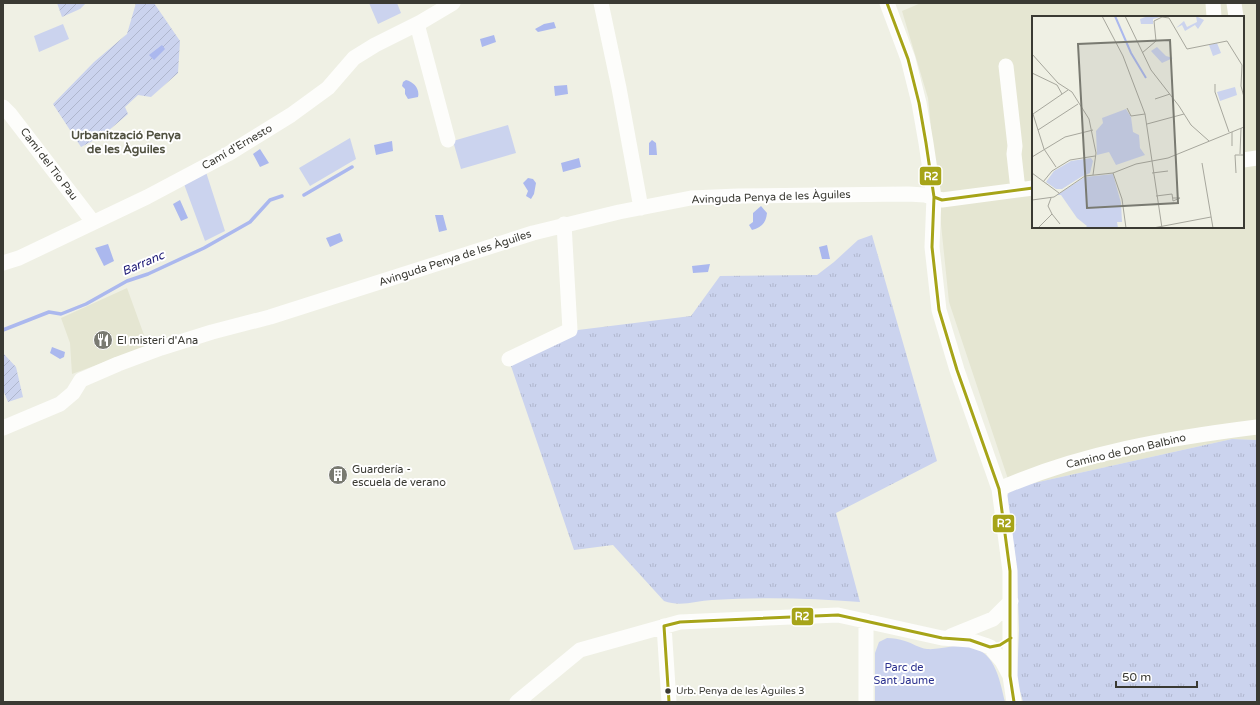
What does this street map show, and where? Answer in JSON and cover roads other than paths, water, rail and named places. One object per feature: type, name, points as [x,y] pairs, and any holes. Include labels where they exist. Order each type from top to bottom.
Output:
[{"type":"street","name":"Camí d'Ernesto","points":[[3,263],[147,197],[228,154],[291,115],[328,88],[354,58],[374,45],[417,24],[453,3]]},
{"type":"street","points":[[601,3],[618,81],[641,208]]},
{"type":"street","points":[[887,3],[908,59],[919,103],[934,197],[932,247],[939,310],[957,370],[999,490],[1010,571],[1010,676],[1014,702]]},
{"type":"street","points":[[1213,3],[1214,16]]},
{"type":"street","points":[[1234,3],[1236,16]]},
{"type":"street","points":[[417,24],[448,140]]},
{"type":"street","points":[[1006,66],[1015,146],[1026,178],[1032,183]]},
{"type":"street","name":"Camí del Tio Pau","points":[[3,108],[10,114],[93,222]]},
{"type":"street","points":[[1015,146],[1014,154],[1018,190]]},
{"type":"street","points":[[1244,160],[1257,158]]},
{"type":"street","name":"Avinguda Penya de les Àguiles","points":[[3,428],[60,404],[73,393],[81,380],[161,348],[212,332],[270,318],[519,237],[564,224],[691,198],[908,194],[934,197],[942,200],[1032,188]]},
{"type":"street","points":[[509,359],[570,330],[564,224]]},
{"type":"street","name":"Camino de Don Balbino","points":[[999,490],[1048,470],[1096,456],[1204,434],[1257,427]]},
{"type":"street","points":[[942,638],[984,624],[993,619],[1011,601]]},
{"type":"street","points":[[517,702],[580,650],[680,622],[838,614],[942,638],[970,640],[990,647],[1002,661],[1010,676]]},
{"type":"street","points":[[866,621],[866,702]]},
{"type":"street","points":[[984,624],[999,625],[1011,636]]},
{"type":"street","points":[[664,626],[669,702]]},
{"type":"street","points":[[990,647],[1000,645],[1011,636]]},
{"type":"water","points":[[554,22],[556,28],[538,32],[535,29],[544,24]]},
{"type":"water","points":[[494,35],[496,42],[482,47],[480,39]]},
{"type":"water","points":[[162,45],[165,49],[154,60],[149,55]]},
{"type":"water","points":[[406,80],[412,82],[416,86],[418,97],[408,99],[405,94],[405,89],[402,86],[403,82]]},
{"type":"water","points":[[567,85],[568,94],[555,96],[554,86]]},
{"type":"water","points":[[652,140],[656,143],[657,155],[649,155],[649,143]]},
{"type":"water","points":[[392,141],[393,151],[376,155],[374,145]]},
{"type":"water","points":[[260,149],[269,163],[260,167],[253,154]]},
{"type":"water","points":[[579,158],[581,167],[563,172],[561,163]]},
{"type":"water","points":[[528,178],[533,179],[536,183],[534,194],[531,199],[526,196],[528,191],[523,183]]},
{"type":"water","points":[[180,200],[188,218],[181,221],[173,204]]},
{"type":"water","points":[[761,206],[767,213],[766,219],[761,226],[752,230],[749,225],[753,222],[753,213]]},
{"type":"water","points":[[435,215],[443,215],[447,230],[439,232]]},
{"type":"water","points":[[340,233],[343,241],[330,247],[326,238]]},
{"type":"water","points":[[108,244],[114,261],[104,266],[95,248]]},
{"type":"water","points":[[827,245],[830,259],[822,259],[819,247]]},
{"type":"water","points":[[710,264],[708,272],[693,273],[692,266]]},
{"type":"water","points":[[52,347],[65,352],[64,357],[60,359],[50,353]]},
{"type":"waterway","name":"Barranc","points":[[304,195],[352,167]]},
{"type":"waterway","name":"Barranc","points":[[3,330],[49,312],[61,314],[86,304],[127,281],[148,274],[204,248],[250,222],[270,200],[282,196]]},
{"type":"place","name":"El misteri d'Ana","points":[[103,340]]},
{"type":"place","name":"Guardería - escuela de verano","points":[[338,475]]},
{"type":"place","name":"Urb. Penya de les Àguiles 3","points":[[668,691]]},
{"type":"district","name":"Urbanització Penya de les Àguiles","points":[[126,142]]},
{"type":"park label","name":"Parc de Sant Jaume","points":[[904,673]]}]
